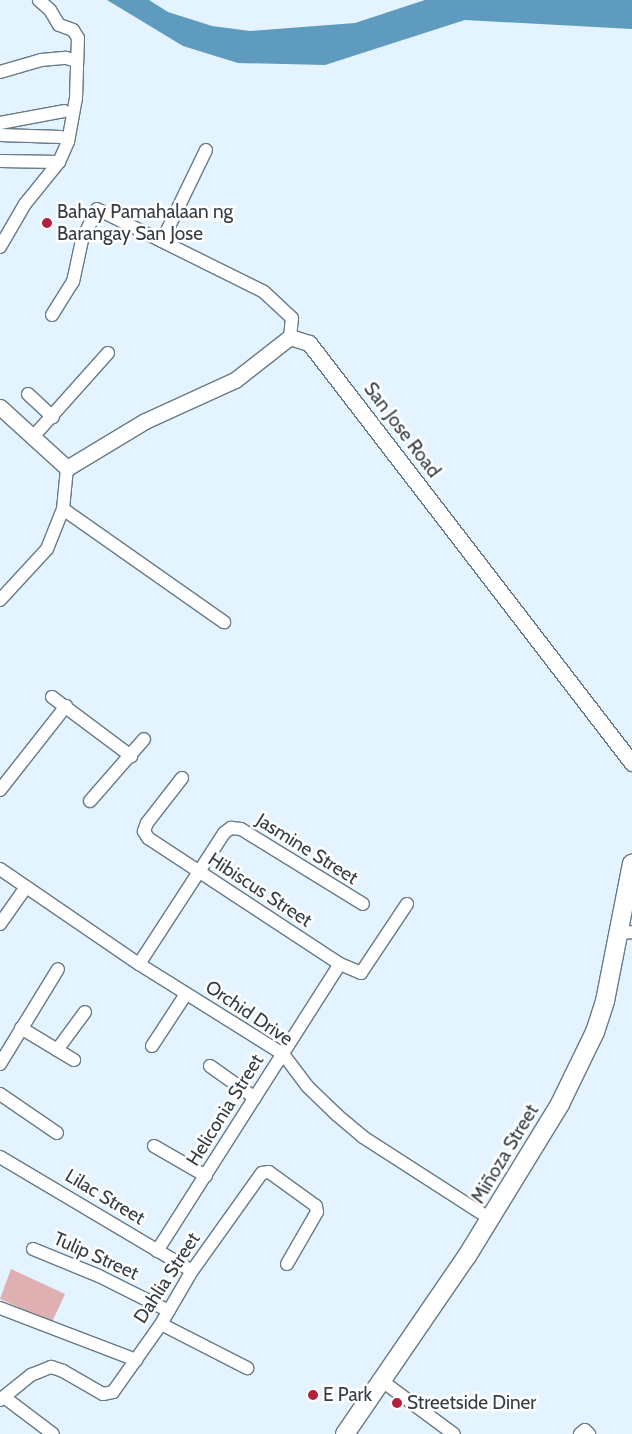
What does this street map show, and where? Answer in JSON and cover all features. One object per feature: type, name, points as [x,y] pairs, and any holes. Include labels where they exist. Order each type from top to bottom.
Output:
[{"type":"main road","name":"Miñoza Street","points":[[345,1434],[490,1219],[560,1104],[587,1049],[605,1000],[625,932],[632,864]]},
{"type":"street","points":[[0,247],[25,204],[59,162],[68,142],[76,98],[77,61],[75,33],[59,25],[50,10],[39,0]]},
{"type":"street","points":[[0,72],[41,60],[66,58],[77,61]]},
{"type":"street","points":[[0,123],[64,111]]},
{"type":"street","points":[[37,137],[38,116]]},
{"type":"street","points":[[0,135],[61,137]]},
{"type":"street","points":[[162,241],[206,150]]},
{"type":"street","points":[[0,162],[59,162]]},
{"type":"street","points":[[52,315],[73,282],[82,240],[97,209],[264,292],[292,318],[290,337],[235,380],[145,422],[67,468]]},
{"type":"street","name":"San Jose Road","points":[[290,337],[309,343],[332,369],[632,763]]},
{"type":"street","points":[[32,438],[108,353]]},
{"type":"street","points":[[28,394],[53,416]]},
{"type":"street","points":[[0,407],[67,468]]},
{"type":"street","points":[[0,600],[47,549],[62,509],[67,468]]},
{"type":"street","points":[[62,509],[224,622]]},
{"type":"street","points":[[52,697],[130,756]]},
{"type":"street","points":[[0,790],[66,706]]},
{"type":"street","points":[[90,801],[144,739]]},
{"type":"street","name":"Hibiscus Street","points":[[182,778],[146,823],[144,832],[148,838],[340,964],[361,973],[407,904]]},
{"type":"street","name":"Jasmine Street","points":[[199,873],[224,833],[232,828],[241,830],[363,904]]},
{"type":"street","name":"Orchid Drive","points":[[0,869],[139,964],[283,1054],[306,1086],[337,1116],[363,1136],[490,1219]]},
{"type":"street","points":[[139,964],[199,873]]},
{"type":"street","points":[[0,924],[26,887]]},
{"type":"street","name":"Heliconia Street","points":[[157,1251],[340,964]]},
{"type":"street","points":[[0,1064],[58,969]]},
{"type":"street","points":[[152,1046],[186,994]]},
{"type":"street","points":[[58,1050],[85,1012]]},
{"type":"street","points":[[21,1028],[74,1060]]},
{"type":"street","points":[[210,1066],[255,1098]]},
{"type":"street","points":[[0,1094],[58,1133]]},
{"type":"street","points":[[154,1146],[206,1176]]},
{"type":"street","name":"Lilac Street","points":[[0,1156],[192,1271]]},
{"type":"street","name":"Dahlia Street","points":[[2,1399],[30,1375],[51,1368],[63,1371],[103,1394],[113,1392],[161,1324],[192,1271],[259,1176],[269,1172],[316,1206],[317,1212],[287,1264]]},
{"type":"street","name":"Tulip Street","points":[[34,1249],[99,1276],[169,1311]]},
{"type":"street","points":[[0,1308],[136,1360]]},
{"type":"street","points":[[161,1324],[247,1368]]},
{"type":"street","points":[[382,1381],[454,1434]]},
{"type":"street","points":[[2,1399],[44,1432]]},
{"type":"street","points":[[580,1434],[585,1430],[589,1434]]},
{"type":"shaded area","points":[[11,1269],[65,1294],[52,1322],[0,1299]]},
{"type":"water","points":[[107,0],[149,0],[168,12],[212,26],[250,31],[355,23],[425,0],[632,0],[632,29],[465,20],[325,65],[238,63],[183,46]]},
{"type":"place","name":"Bahay Pamahalaan ng Barangay San Jose","points":[[47,223]]},
{"type":"place","name":"E Park","points":[[313,1395]]},
{"type":"place","name":"Streetside Diner","points":[[397,1403]]}]
